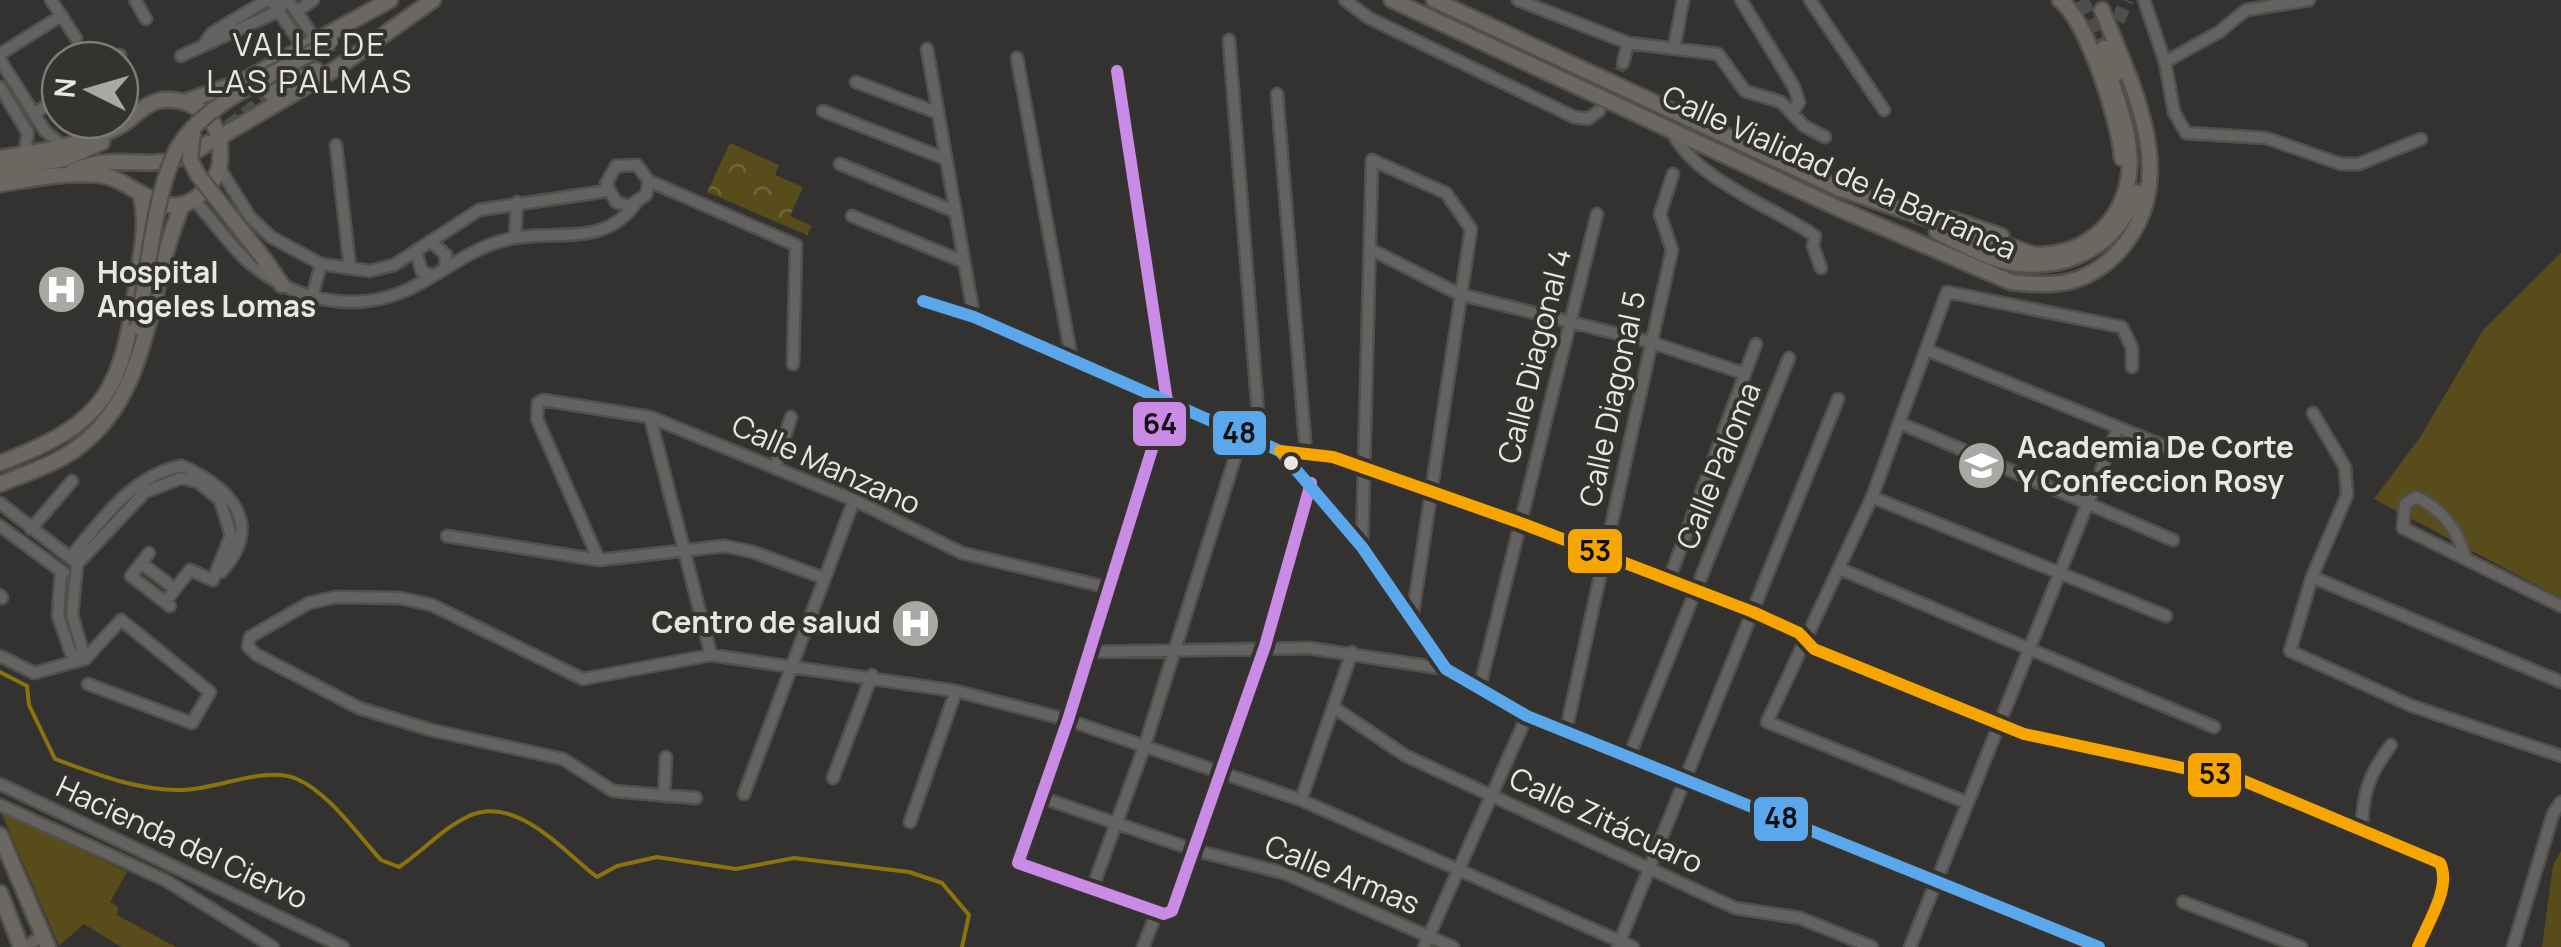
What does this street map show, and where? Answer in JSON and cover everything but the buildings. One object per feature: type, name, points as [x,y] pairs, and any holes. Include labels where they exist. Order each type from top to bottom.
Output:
[{"type":"main road","points":[[0,462],[68,432],[101,404],[138,327],[168,171],[194,126],[349,22],[390,0]]},
{"type":"main road","name":"Calle Vialidad de la Barranca","points":[[1392,0],[2011,282],[2069,285],[2100,270],[2131,239],[2148,202],[2151,154],[2143,114],[2111,47]]},
{"type":"main road","name":"Calle Vialidad de la Barranca","points":[[1434,0],[1791,168],[1891,206]]},
{"type":"main road","points":[[1891,206],[1944,217],[2039,248],[2081,236],[2110,206],[2120,184],[2123,153],[2077,18],[2060,0]]},
{"type":"main road","points":[[0,184],[67,173],[109,160],[177,162],[337,68],[425,2]]},
{"type":"main road","points":[[1891,206],[1983,254],[2022,264],[2054,265],[2078,258],[2104,242],[2130,209],[2138,176],[2135,125],[2102,10]]},
{"type":"main road","points":[[2111,47],[2114,26]]},
{"type":"main road","points":[[140,111],[150,103],[184,102],[218,90],[317,43]]},
{"type":"main road","points":[[271,94],[314,70],[337,68]]},
{"type":"main road","points":[[1891,206],[2035,255],[2057,254],[2094,238],[2124,201],[2130,180],[2128,132],[2107,70]]},
{"type":"main road","points":[[218,90],[220,111],[239,124]]},
{"type":"main road","points":[[0,484],[78,448],[112,415],[134,368],[166,245],[189,202],[220,170],[212,122],[184,102]]},
{"type":"main road","points":[[194,126],[190,160],[282,284]]},
{"type":"main road","points":[[0,158],[83,140]]},
{"type":"main road","points":[[0,170],[64,159],[105,140]]},
{"type":"main road","points":[[67,173],[121,179],[141,197],[162,204],[189,202]]},
{"type":"main road","points":[[128,350],[144,237],[141,197]]},
{"type":"main road","points":[[144,237],[156,234],[166,245]]},
{"type":"main road","points":[[0,835],[46,941]]},
{"type":"main road","points":[[0,893],[23,947]]},
{"type":"street","points":[[50,0],[76,38]]},
{"type":"street","points":[[135,0],[146,19]]},
{"type":"street","points":[[205,43],[212,33],[269,0],[317,43]]},
{"type":"street","points":[[181,56],[279,11],[286,0],[317,43]]},
{"type":"street","points":[[296,12],[314,0]]},
{"type":"street","points":[[1345,0],[1369,18],[1574,117],[1588,119],[1599,110]]},
{"type":"street","points":[[1518,0],[1628,44],[1718,54],[1746,91],[1781,102],[1825,137]]},
{"type":"street","points":[[1674,48],[1683,0]]},
{"type":"street","points":[[1742,0],[1794,87],[1800,102],[1792,113]]},
{"type":"street","points":[[1810,0],[1884,110]]},
{"type":"street","points":[[2144,0],[2165,62],[2179,124],[2186,133],[2198,137],[2266,138],[2341,164],[2359,164],[2422,139]]},
{"type":"street","points":[[2165,62],[2219,32],[2246,10],[2310,0]]},
{"type":"street","points":[[60,16],[0,57],[34,114],[64,147]]},
{"type":"street","points":[[1229,40],[1260,439]]},
{"type":"street","points":[[1622,64],[1628,44]]},
{"type":"street","points":[[928,50],[974,317]]},
{"type":"street","points":[[1017,58],[1072,360]]},
{"type":"street","points":[[1116,70],[1167,400],[1090,652],[1016,858],[1018,863],[1156,912],[1172,911],[1265,646],[1310,483]]},
{"type":"street","points":[[856,82],[938,112]]},
{"type":"street","points":[[0,87],[28,133],[24,154]]},
{"type":"street","points":[[1277,94],[1306,453]]},
{"type":"street","points":[[34,114],[40,110]]},
{"type":"street","points":[[823,111],[946,159]]},
{"type":"street","points":[[1670,128],[1678,147],[1698,165],[1814,236],[1813,246],[1821,268]]},
{"type":"street","points":[[336,145],[350,268]]},
{"type":"street","points":[[1362,547],[1372,160],[1446,193],[1471,229],[1411,620]]},
{"type":"street","points":[[635,204],[616,202],[608,191],[608,177],[623,163],[642,169],[649,182],[796,245],[794,364]]},
{"type":"street","points":[[840,164],[956,212]]},
{"type":"street","points":[[220,170],[238,201],[271,237],[322,264],[370,271],[394,265],[479,210],[608,191]]},
{"type":"street","name":"Calle Diagonal 5","points":[[1565,735],[1672,250],[1660,214],[1674,174]]},
{"type":"street","points":[[189,202],[218,225],[253,266],[282,284],[329,302],[378,299],[492,242],[599,232],[624,220],[646,195],[649,182]]},
{"type":"street","points":[[218,225],[223,209],[238,201]]},
{"type":"street","points":[[515,237],[517,202]]},
{"type":"street","name":"Calle Diagonal 4","points":[[1480,686],[1597,214]]},
{"type":"street","points":[[852,216],[964,262]]},
{"type":"street","points":[[430,241],[446,255],[445,268]]},
{"type":"street","points":[[1370,248],[1459,294],[1650,342],[1743,373]]},
{"type":"street","points":[[416,252],[422,272],[432,275]]},
{"type":"street","points":[[312,296],[322,264]]},
{"type":"street","points":[[1968,803],[1767,722],[1872,498],[1947,292],[2122,327],[2132,348],[2132,367]]},
{"type":"street","points":[[922,301],[974,317],[1260,439],[1280,452],[1362,547],[1446,670]]},
{"type":"street","points":[[1668,580],[1756,344]]},
{"type":"street","points":[[1928,350],[2169,448]]},
{"type":"street","name":"Calle Paloma","points":[[1628,759],[1788,358]]},
{"type":"street","points":[[1619,944],[1838,399]]},
{"type":"street","name":"Calle Manzano","points":[[599,560],[537,420],[538,404],[543,400],[650,417],[854,500],[962,553],[1110,588]]},
{"type":"street","points":[[2312,413],[2345,467],[2347,479],[2340,514],[2312,576],[2290,651],[2412,706],[2561,756]]},
{"type":"street","points":[[650,417],[711,655]]},
{"type":"street","points":[[775,468],[791,417]]},
{"type":"street","points":[[1902,424],[2174,540]]},
{"type":"street","points":[[1910,947],[2117,430]]},
{"type":"street","points":[[1092,889],[1144,748],[1244,432]]},
{"type":"street","points":[[1280,452],[1306,453],[1366,467],[1518,522],[1753,612],[1799,633],[1806,642],[2024,734],[2244,781],[2440,863],[2445,874],[2443,886],[2418,947]]},
{"type":"street","points":[[85,659],[74,627],[74,560],[145,492],[181,478],[198,482],[220,500],[231,535],[214,580],[190,570],[167,604],[131,576],[149,552]]},
{"type":"street","points":[[32,529],[72,481]]},
{"type":"street","points":[[1872,498],[2166,616]]},
{"type":"street","points":[[2466,559],[2460,539],[2430,504],[2416,498],[2406,504],[2404,528],[2466,559],[2561,606]]},
{"type":"street","points":[[744,794],[854,500]]},
{"type":"street","points":[[0,503],[74,560]]},
{"type":"street","points":[[0,526],[72,578]]},
{"type":"street","points":[[447,536],[599,560],[724,546],[753,552],[824,578]]},
{"type":"street","points":[[141,563],[175,588]]},
{"type":"street","points":[[1840,569],[2214,727]]},
{"type":"street","points":[[61,571],[60,630],[71,654],[85,659]]},
{"type":"street","points":[[2312,576],[2561,682]]},
{"type":"street","points":[[696,798],[613,792],[551,754],[431,730],[358,708],[248,648],[254,633],[290,612],[336,597],[400,598],[432,605],[584,679],[711,655],[956,690],[1068,720],[1301,800],[1633,947]]},
{"type":"street","points":[[0,656],[34,674],[85,659],[116,621],[127,621],[210,692],[192,723],[88,684]]},
{"type":"street","points":[[1090,652],[1265,646],[1352,652],[1446,670],[1565,735],[2099,947]]},
{"type":"street","points":[[1301,800],[1352,652]]},
{"type":"street","points":[[833,778],[872,675]]},
{"type":"street","points":[[910,822],[956,690]]},
{"type":"street","name":"Calle Zitácuaro","points":[[1333,707],[1406,756],[1735,908],[1800,918],[1872,947]]},
{"type":"street","points":[[1426,942],[1527,716]]},
{"type":"street","points":[[2362,830],[2362,796],[2371,771],[2391,745]]},
{"type":"street","points":[[664,796],[666,757]]},
{"type":"street","name":"Hacienda del Ciervo","points":[[0,784],[343,947]]},
{"type":"street","name":"Calle Armas","points":[[1040,796],[1194,850],[1284,874],[1426,942],[1453,947]]},
{"type":"street","points":[[2513,947],[2561,802]]},
{"type":"street","name":"Hacienda del Ciervo","points":[[0,805],[165,880],[273,947]]},
{"type":"street","points":[[234,922],[246,900]]},
{"type":"street","points":[[2183,902],[2301,947]]},
{"type":"street","points":[[1143,947],[1156,912]]},
{"type":"street","points":[[23,947],[46,941]]},
{"type":"green space","points":[[730,143],[779,165],[775,175],[803,187],[790,216],[812,226],[807,235],[707,192]]},
{"type":"green space","points":[[2561,253],[2561,598],[2374,499],[2421,436],[2483,330]]},
{"type":"green space","points":[[1,812],[127,872],[110,902],[118,907],[117,915],[176,947],[121,947],[84,924],[59,946]]},
{"type":"green space","points":[[2561,851],[2561,947],[2542,947],[2553,865]]},
{"type":"waterway","points":[[0,672],[27,686],[29,705],[55,759],[118,780],[167,790],[285,775],[309,785],[381,860],[399,867],[469,816],[487,811],[504,813],[538,829],[597,877],[617,866],[657,857],[736,869],[794,858],[909,872],[942,883],[969,915],[962,947]]},
{"type":"tunnel","points":[[2082,0],[2104,48]]},
{"type":"tunnel","points":[[2109,40],[2127,0]]},
{"type":"tunnel","points":[[1599,111],[1623,63]]},
{"type":"tunnel","points":[[228,127],[271,94]]},
{"type":"transit line","name":"64","points":[[1117,71],[1167,401],[1068,720],[1018,863],[1164,914],[1172,911],[1265,646],[1311,483]]},
{"type":"transit line","name":"48","points":[[923,301],[974,317],[1280,451],[1362,547],[1446,669],[1527,716],[2099,947]]},
{"type":"transit line","name":"53","points":[[1280,451],[1333,457],[1518,522],[1753,612],[1799,633],[1814,649],[2024,734],[2244,781],[2440,863],[2441,894],[2418,947]]},
{"type":"place","name":"Hospital Angeles Lomas","points":[[62,290]]},
{"type":"place","name":"Academia De Corte Y Confeccion Rosy","points":[[1982,465]]},
{"type":"place","name":"Centro de salud","points":[[916,623]]},
{"type":"district","name":"VALLE DE LAS PALMAS","points":[[310,64]]}]
